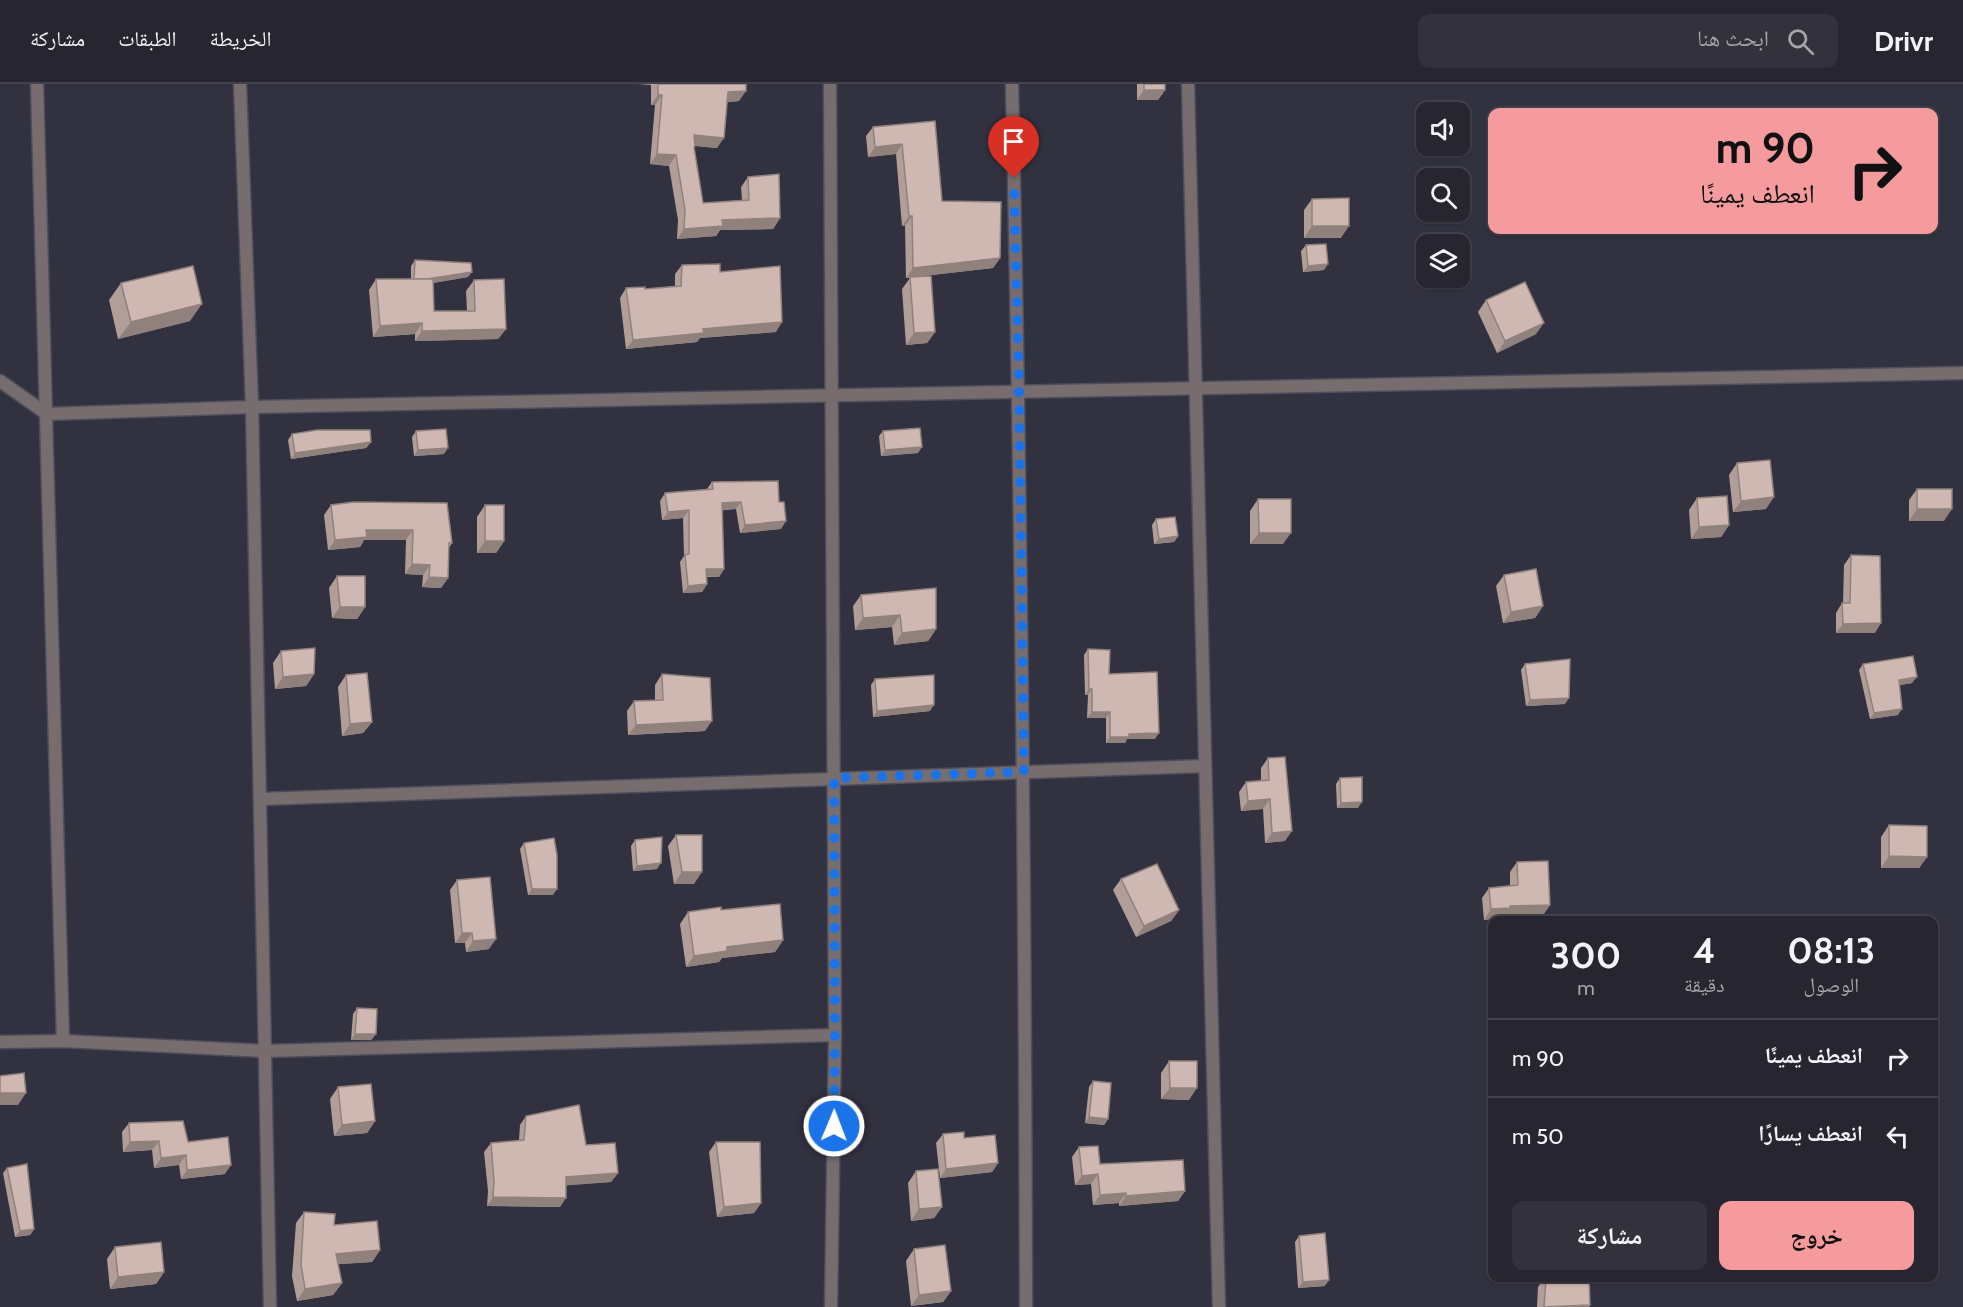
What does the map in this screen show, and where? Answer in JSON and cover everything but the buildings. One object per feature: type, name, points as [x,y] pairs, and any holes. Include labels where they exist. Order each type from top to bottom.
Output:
[{"type":"street","points":[[37,84],[63,1041]]},
{"type":"street","points":[[240,84],[252,407],[270,1307]]},
{"type":"street","points":[[830,84],[835,1035],[831,1307]]},
{"type":"street","points":[[1012,84],[1024,772],[1026,1307]]},
{"type":"street","points":[[1188,84],[1219,1307]]},
{"type":"street","points":[[0,381],[47,414],[252,407],[1963,373]]},
{"type":"street","points":[[260,799],[1205,766]]},
{"type":"street","points":[[0,1042],[63,1041],[265,1051],[835,1035]]},
{"type":"route","points":[[834,1126],[834,778],[1024,772],[1014,178]]}]
